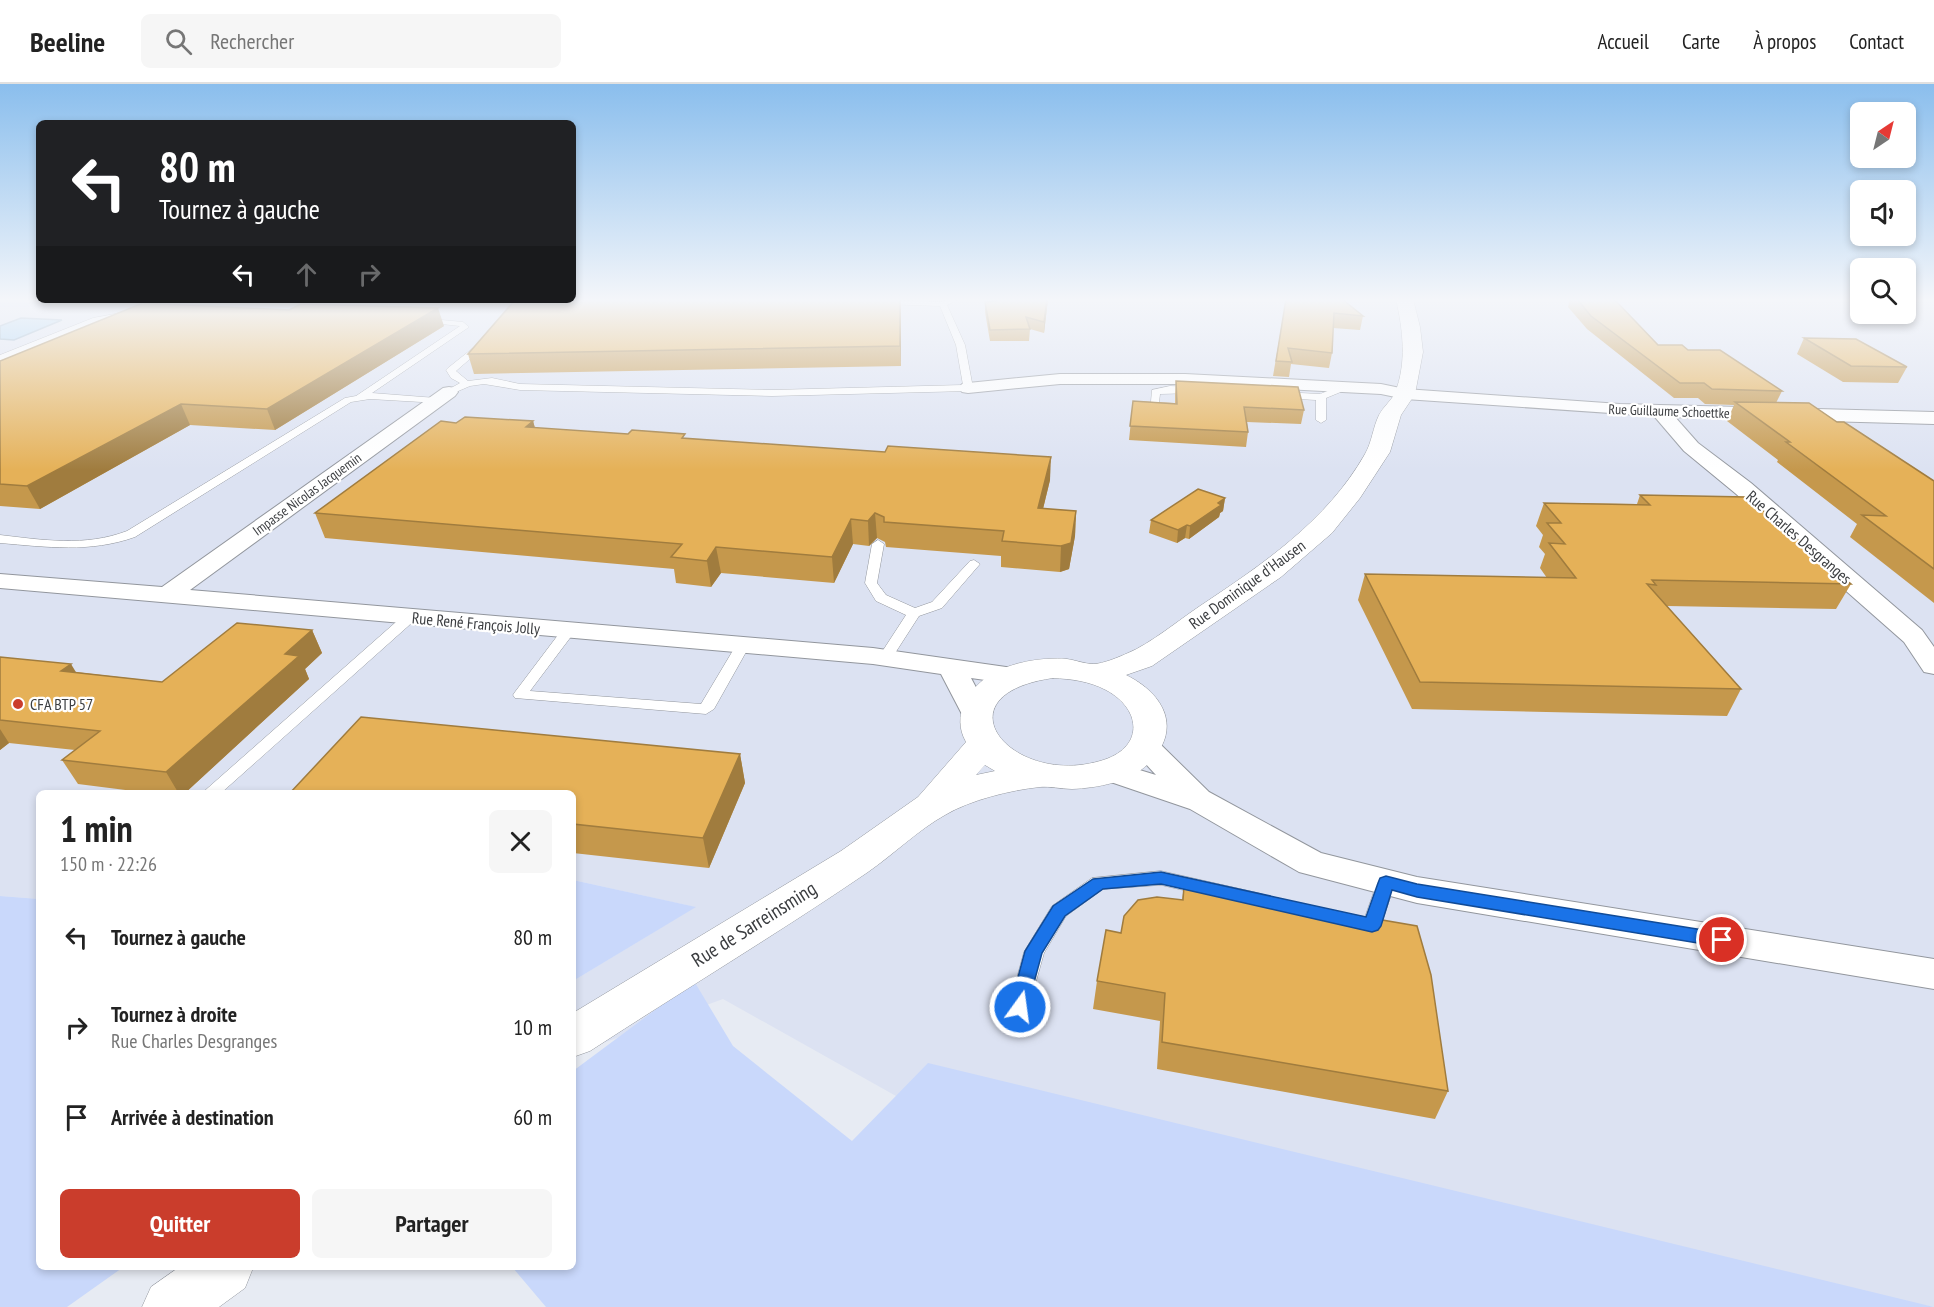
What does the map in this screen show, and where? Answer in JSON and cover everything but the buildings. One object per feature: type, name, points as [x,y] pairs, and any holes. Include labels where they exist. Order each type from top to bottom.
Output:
[{"type":"street","name":"Rue Dominique d'Hausen","points":[[1139,698],[1159,671],[1312,562],[1365,505],[1384,474],[1407,414],[1404,396],[1412,356]]},
{"type":"street","name":"Rue Guillaume Schoettke","points":[[968,388],[1060,378],[1185,379],[1381,389],[1404,396],[1620,410],[1934,418]]},
{"type":"street","name":"Impasse Nicolas Jacquemin","points":[[166,596],[450,392]]},
{"type":"street","name":"Rue Dominique d'Hausen","points":[[1096,674],[1141,659],[1271,571],[1323,528],[1351,493],[1378,452],[1390,415],[1404,396]]},
{"type":"street","name":"Rue Charles Desgranges","points":[[1659,411],[1691,447],[1743,488],[1913,636],[1934,666]]},
{"type":"street","name":"Rue René François Jolly","points":[[0,581],[885,658],[1013,676]]},
{"type":"street","points":[[952,669],[979,729],[998,757],[1017,767],[1040,774],[1072,777],[1110,771],[1131,761],[1145,747],[1152,731],[1149,714],[1139,698],[1120,684],[1096,674],[1053,668],[1013,676],[994,686],[981,699],[979,729]]},
{"type":"street","name":"Rue de Sarreinsming","points":[[931,806],[979,729]]},
{"type":"street","points":[[1145,747],[1201,801]]},
{"type":"street","points":[[1110,771],[1201,801],[1311,863],[1386,883],[1417,890],[1934,974]]},
{"type":"street","name":"Rue de Sarreinsming","points":[[576,1035],[855,861],[931,806],[986,785],[1040,774]]},
{"type":"street","points":[[171,1307],[222,1270]]},
{"type":"lane","points":[[360,397],[421,356]]},
{"type":"lane","points":[[450,392],[454,376],[451,370],[467,356]]},
{"type":"lane","points":[[0,539],[86,546],[113,542],[132,534],[348,400],[360,397],[450,392],[502,382],[520,387],[772,393],[968,388],[968,374],[963,356]]},
{"type":"lane","points":[[1153,411],[1155,392],[1170,388],[1321,397],[1345,387]]},
{"type":"lane","points":[[1321,397],[1321,420]]},
{"type":"lane","points":[[878,544],[871,583],[881,598],[914,613]]},
{"type":"lane","points":[[885,658],[914,613],[937,605],[974,564]]},
{"type":"lane","points":[[214,790],[410,617]]},
{"type":"lane","points":[[569,630],[520,694],[706,709],[743,645]]},
{"type":"lane","points":[[1015,1025],[1034,951],[1059,911],[1099,883],[1161,878],[1272,903]]},
{"type":"lane","points":[[1339,918],[1372,926],[1386,883]]},
{"type":"shaded area","points":[[0,356],[1934,356],[1934,1307],[912,1105],[723,999],[576,1053],[576,979],[695,907],[576,881],[576,790],[36,790],[36,899],[0,896]]},
{"type":"shaded area","points":[[576,881],[696,907],[576,979]]},
{"type":"shaded area","points":[[0,896],[36,899],[36,1270],[119,1270],[67,1307],[0,1307]]},
{"type":"shaded area","points":[[694,981],[733,1046],[852,1141],[928,1063],[1934,1307],[546,1307],[515,1270],[576,1270],[576,1069]]},
{"type":"place","name":"CFA BTP 57","points":[[18,704]]},
{"type":"route","points":[[1020,1007],[1034,951],[1059,911],[1099,883],[1161,878],[1372,926],[1386,883],[1722,940]]}]
